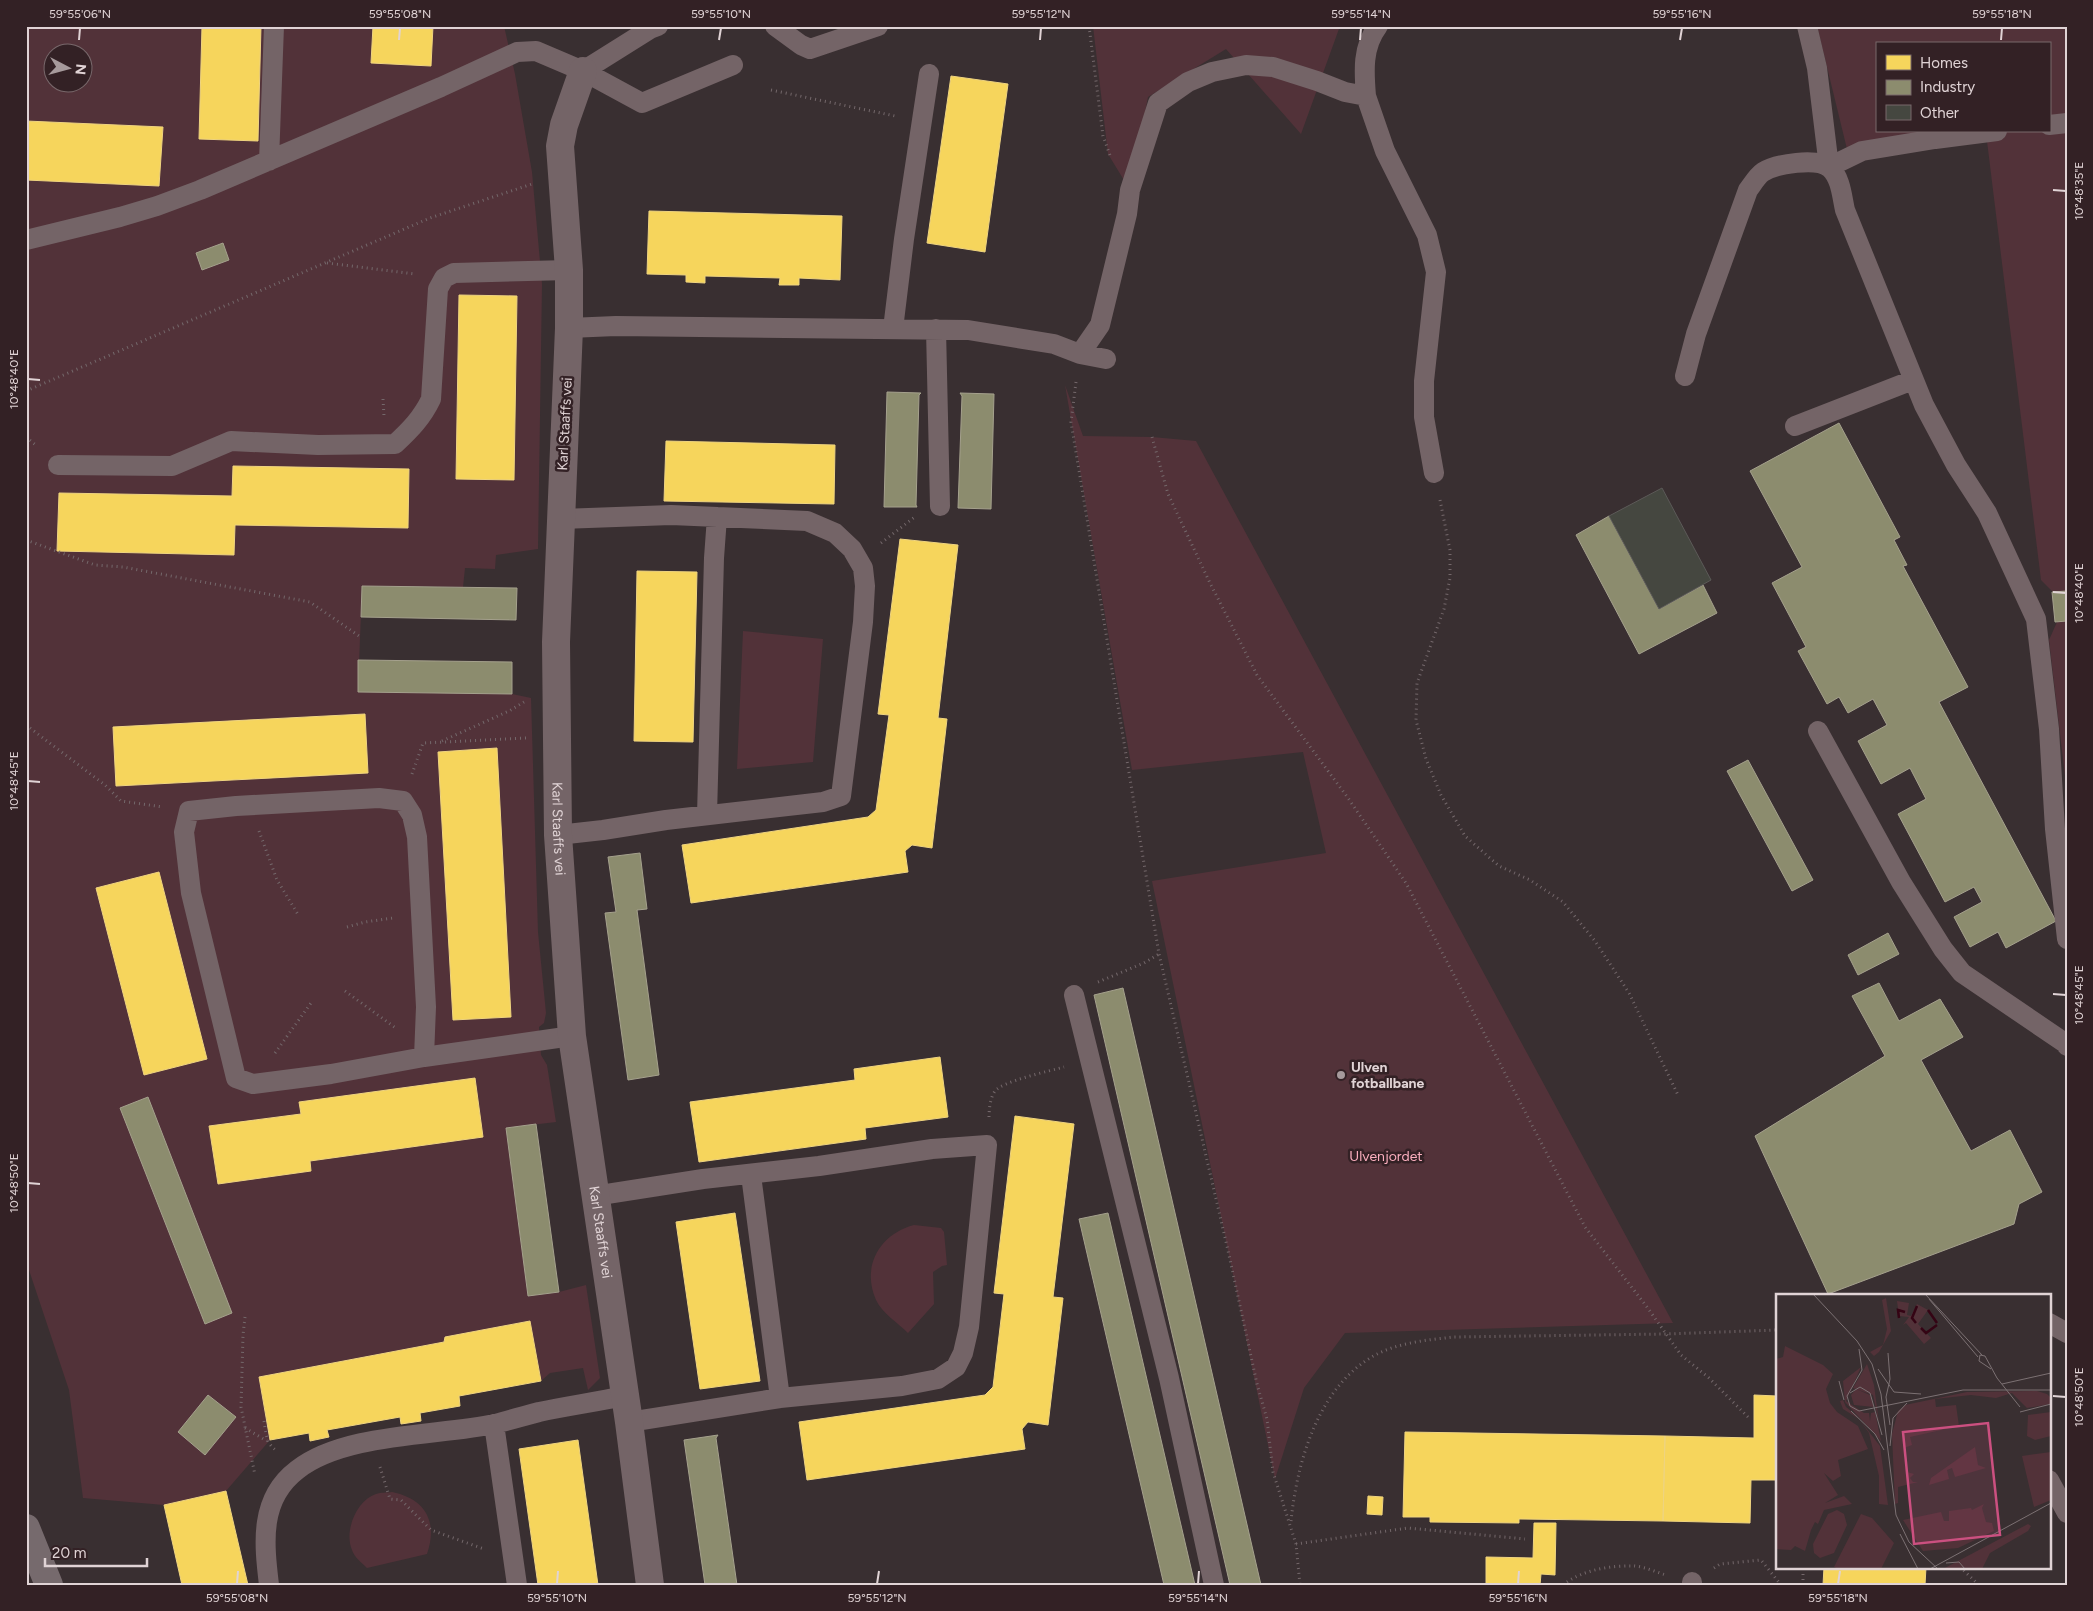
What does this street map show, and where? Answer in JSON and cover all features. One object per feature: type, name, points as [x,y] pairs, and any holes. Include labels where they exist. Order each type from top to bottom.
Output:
[{"type":"highway","points":[[26,1528],[49,1585]]},
{"type":"street","name":"Karl Staaffs vei","points":[[583,71],[564,125],[560,146],[569,270],[569,328],[556,683],[558,835],[572,1036],[650,1585]]},
{"type":"lane","points":[[269,161],[274,26]]},
{"type":"lane","points":[[583,71],[650,29],[658,26]]},
{"type":"lane","points":[[775,26],[801,45],[810,49],[878,26]]},
{"type":"lane","points":[[1378,26],[1368,48],[1364,69],[1366,96],[1385,151],[1427,235],[1436,272],[1424,399],[1424,417],[1434,472]]},
{"type":"lane","points":[[1807,26],[1817,68],[1830,167],[1839,181],[1845,210],[1924,405],[1956,465],[1987,513],[2036,619],[2049,729],[2055,829],[2067,939]]},
{"type":"lane","points":[[26,240],[157,206],[441,88],[517,52],[536,51],[583,71],[642,103],[733,65]]},
{"type":"lane","points":[[1080,354],[1100,325],[1128,214],[1130,190],[1158,103],[1188,82],[1212,72],[1246,65],[1273,67],[1317,80],[1345,92],[1366,96]]},
{"type":"lane","points":[[893,329],[929,74]]},
{"type":"lane","points":[[2050,125],[2067,123]]},
{"type":"lane","points":[[1685,376],[1696,334],[1748,190],[1763,172],[1786,165],[1813,161],[1830,167],[1862,151],[1989,132]]},
{"type":"lane","points":[[58,464],[172,466],[231,441],[318,445],[395,444],[414,427],[425,412],[431,399],[438,289],[444,278],[454,273],[569,270]]},
{"type":"lane","points":[[569,328],[616,326],[968,330],[1054,344],[1080,354],[1106,359]]},
{"type":"lane","points":[[936,329],[940,506]]},
{"type":"lane","points":[[1795,426],[1913,380]]},
{"type":"lane","points":[[558,835],[707,815],[824,802],[841,796],[863,622],[865,586],[863,568],[852,549],[835,533],[808,521],[671,515],[561,519]]},
{"type":"lane","points":[[707,815],[714,558],[717,516]]},
{"type":"lane","points":[[1818,731],[1901,882],[1943,949],[1957,967],[1962,973],[2065,1042],[2067,1046]]},
{"type":"lane","points":[[424,1053],[426,1007],[417,837],[412,815],[403,801],[379,798],[249,805],[189,811],[184,832],[191,893],[236,1078],[253,1084],[331,1074],[424,1053],[572,1036]]},
{"type":"lane","points":[[1074,995],[1169,1378],[1214,1585]]},
{"type":"lane","points":[[269,1585],[264,1546],[267,1516],[279,1490],[297,1470],[329,1451],[372,1442],[494,1424],[540,1412],[626,1409],[780,1398],[902,1386],[938,1379],[956,1367],[963,1353],[969,1327],[987,1146],[932,1149],[751,1175],[702,1179],[594,1196]]},
{"type":"lane","points":[[751,1175],[780,1398]]},
{"type":"lane","points":[[2050,1324],[2067,1333]]},
{"type":"lane","points":[[494,1424],[517,1585]]},
{"type":"lane","points":[[2050,1482],[2067,1513]]},
{"type":"path","points":[[1089,26],[1103,136],[1108,154],[1130,190]]},
{"type":"path","points":[[771,90],[922,121]]},
{"type":"path","points":[[26,391],[430,218],[542,181]]},
{"type":"path","points":[[327,263],[444,278]]},
{"type":"path","points":[[1080,354],[1071,422],[1159,954],[1257,1384],[1267,1419],[1273,1472],[1296,1544],[1300,1585]]},
{"type":"path","points":[[1152,437],[1168,494],[1210,583],[1257,674],[1348,798],[1406,883],[1585,1228],[1647,1307],[1681,1355],[1709,1378],[1748,1417]]},
{"type":"path","points":[[1434,472],[1450,550],[1450,578],[1444,609],[1417,683],[1416,720],[1426,760],[1441,795],[1465,836],[1499,866],[1530,880],[1562,902],[1595,941],[1629,993],[1678,1094]]},
{"type":"path","points":[[859,559],[910,522],[918,514],[922,506],[940,506]]},
{"type":"path","points":[[26,540],[54,552],[95,565],[123,567],[310,602],[362,638]]},
{"type":"path","points":[[439,742],[509,711],[556,683]]},
{"type":"path","points":[[26,725],[105,785],[121,802],[189,811]]},
{"type":"path","points":[[403,801],[423,744],[557,736]]},
{"type":"path","points":[[249,805],[277,880],[299,916]]},
{"type":"path","points":[[347,927],[365,922],[421,914]]},
{"type":"path","points":[[1074,995],[1159,954]]},
{"type":"path","points":[[345,991],[424,1053]]},
{"type":"path","points":[[253,1084],[311,1003]]},
{"type":"path","points":[[987,1146],[990,1110],[994,1093],[998,1089],[1014,1081],[1067,1066],[1090,1063]]},
{"type":"path","points":[[245,1317],[241,1407],[259,1495],[267,1516]]},
{"type":"path","points":[[1291,1524],[1300,1466],[1309,1437],[1331,1396],[1351,1372],[1371,1357],[1421,1340],[1454,1337],[1665,1334],[1776,1330]]},
{"type":"path","points":[[245,1428],[268,1442]]},
{"type":"path","points":[[372,1442],[390,1499],[401,1500],[431,1530],[513,1559]]},
{"type":"path","points":[[1296,1544],[1408,1528],[1525,1539]]},
{"type":"path","points":[[1803,1568],[1803,1585]]},
{"type":"path","points":[[1961,1568],[1979,1585]]},
{"type":"green space","points":[[26,26],[504,26],[515,74],[532,172],[542,284],[538,549],[496,555],[495,569],[465,568],[463,587],[362,586],[358,691],[512,694],[531,698],[538,932],[546,1013],[544,1023],[539,1027],[541,1055],[547,1065],[556,1122],[506,1128],[528,1296],[559,1292],[586,1285],[600,1378],[588,1390],[583,1368],[550,1373],[541,1381],[530,1321],[444,1342],[259,1377],[270,1440],[226,1491],[164,1505],[83,1498],[69,1390],[26,1261]]},
{"type":"green space","points":[[1093,26],[1340,26],[1301,134],[1226,49],[1148,97],[1130,190],[1108,154]]},
{"type":"green space","points":[[1817,26],[2067,26],[2067,591],[2053,592],[2041,580],[1986,133],[1847,149]]},
{"type":"green space","name":"Ulvenjordet","points":[[1065,385],[1083,436],[1152,437],[1196,441],[1673,1323],[1345,1333],[1304,1388],[1275,1479],[1152,881],[1326,853],[1303,752],[1132,770]]},
{"type":"green space","points":[[2067,621],[2067,793],[2049,640],[2057,622]]},
{"type":"green space","points":[[743,631],[823,639],[813,762],[737,769]]},
{"type":"green space","points":[[914,1225],[941,1228],[944,1232],[947,1265],[933,1272],[934,1304],[908,1333],[886,1314],[879,1305],[872,1287],[871,1275],[872,1264],[883,1244],[902,1229]]},
{"type":"green space","points":[[392,1492],[413,1500],[421,1506],[426,1514],[430,1522],[431,1532],[427,1554],[367,1568],[358,1560],[352,1550],[350,1542],[351,1526],[358,1510],[369,1498],[378,1493]]},
{"type":"building: Homes","points":[[202,26],[261,26],[258,141],[199,139]]},
{"type":"building: Homes","points":[[373,26],[433,26],[431,66],[371,63]]},
{"type":"building: Homes","points":[[951,76],[1008,84],[985,252],[927,243]]},
{"type":"building: Homes","points":[[26,121],[163,127],[159,186],[26,180]]},
{"type":"building: Homes","points":[[649,211],[842,216],[840,280],[799,278],[799,285],[779,285],[780,278],[705,276],[705,283],[686,282],[686,275],[647,274]]},
{"type":"building: Homes","points":[[459,295],[517,296],[514,480],[456,479]]},
{"type":"building: Homes","points":[[666,441],[835,445],[834,504],[664,501]]},
{"type":"building: Homes","points":[[233,466],[409,469],[408,528],[235,525],[234,555],[57,551],[59,493],[232,496]]},
{"type":"building: Homes","points":[[900,539],[958,545],[938,718],[947,719],[932,848],[912,845],[905,851],[908,872],[691,903],[682,845],[868,817],[876,810],[889,715],[878,714]]},
{"type":"building: Homes","points":[[637,571],[697,572],[693,742],[634,741]]},
{"type":"building: Homes","points":[[365,714],[368,773],[116,786],[113,727]]},
{"type":"building: Homes","points":[[497,748],[511,1017],[453,1020],[438,752]]},
{"type":"building: Homes","points":[[159,872],[207,1059],[144,1075],[96,888]]},
{"type":"building: Homes","points":[[940,1057],[948,1117],[865,1128],[866,1139],[699,1162],[690,1102],[855,1080],[854,1069]]},
{"type":"building: Homes","points":[[475,1078],[483,1137],[310,1161],[311,1171],[218,1184],[209,1126],[301,1114],[299,1102]]},
{"type":"building: Homes","points":[[1015,1116],[1074,1124],[1053,1297],[1063,1298],[1048,1425],[1028,1422],[1022,1429],[1025,1449],[807,1480],[799,1422],[985,1395],[993,1387],[1004,1294],[994,1293]]},
{"type":"building: Homes","points":[[735,1213],[760,1381],[700,1389],[676,1222]]},
{"type":"building: Homes","points":[[530,1321],[541,1381],[459,1396],[460,1406],[420,1413],[421,1421],[401,1424],[400,1417],[327,1430],[329,1437],[310,1441],[309,1433],[270,1440],[259,1377],[444,1342],[445,1337]]},
{"type":"building: Homes","points":[[1754,1395],[1776,1396],[1776,1480],[1751,1480],[1750,1523],[1663,1521],[1665,1436],[1754,1438]]},
{"type":"building: Homes","points":[[1405,1432],[1665,1436],[1663,1521],[1519,1519],[1519,1523],[1430,1522],[1430,1517],[1403,1517]]},
{"type":"building: Homes","points":[[578,1440],[598,1585],[538,1585],[519,1449]]},
{"type":"building: Homes","points":[[226,1491],[248,1585],[182,1585],[164,1505]]},
{"type":"building: Homes","points":[[1368,1496],[1383,1497],[1382,1515],[1367,1514]]},
{"type":"building: Homes","points":[[1534,1523],[1556,1523],[1555,1575],[1541,1574],[1540,1585],[1486,1585],[1486,1557],[1533,1558]]},
{"type":"building: Homes","points":[[1824,1568],[1926,1568],[1925,1585],[1823,1585]]},
{"type":"building: Industry","points":[[223,243],[229,260],[202,270],[196,253]]},
{"type":"building: Industry","points":[[887,392],[921,393],[919,395],[917,507],[884,507]]},
{"type":"building: Industry","points":[[960,393],[994,394],[991,509],[958,508],[962,396]]},
{"type":"building: Industry","points":[[1839,423],[1900,537],[1894,540],[1907,565],[1903,566],[1968,687],[1939,702],[2056,921],[2006,948],[1998,932],[1970,947],[1954,917],[1982,902],[1974,887],[1945,902],[1898,814],[1926,799],[1910,768],[1881,784],[1858,741],[1887,725],[1873,699],[1848,713],[1839,697],[1827,704],[1798,651],[1806,647],[1772,583],[1802,567],[1750,471]]},
{"type":"building: Industry","points":[[1609,516],[1659,609],[1703,585],[1717,613],[1639,654],[1576,535]]},
{"type":"building: Industry","points":[[362,586],[517,588],[516,620],[361,617]]},
{"type":"building: Industry","points":[[2067,591],[2067,621],[2055,622],[2052,592]]},
{"type":"building: Industry","points":[[358,660],[512,662],[512,694],[358,692]]},
{"type":"building: Industry","points":[[1748,760],[1813,880],[1792,891],[1727,771]]},
{"type":"building: Industry","points":[[640,853],[647,909],[637,910],[659,1075],[628,1080],[605,913],[616,912],[608,857]]},
{"type":"building: Industry","points":[[1888,933],[1899,954],[1858,975],[1848,955]]},
{"type":"building: Industry","points":[[1879,983],[1899,1021],[1940,999],[1963,1037],[1921,1060],[1971,1151],[2010,1130],[2042,1192],[2019,1204],[2014,1224],[1828,1294],[1755,1136],[1885,1056],[1852,996]]},
{"type":"building: Industry","points":[[1123,988],[1261,1585],[1230,1585],[1094,995]]},
{"type":"building: Industry","points":[[148,1097],[232,1313],[205,1324],[120,1108]]},
{"type":"building: Industry","points":[[536,1124],[559,1292],[528,1296],[506,1128]]},
{"type":"building: Industry","points":[[1108,1213],[1195,1585],[1164,1585],[1079,1219]]},
{"type":"building: Industry","points":[[208,1395],[236,1417],[205,1455],[178,1432]]},
{"type":"building: Industry","points":[[718,1435],[716,1438],[737,1585],[705,1585],[684,1440]]},
{"type":"building: Other","points":[[1662,488],[1711,580],[1659,609],[1609,516]]},
{"type":"place","name":"Ulven fotballbane","points":[[1341,1075]]}]
